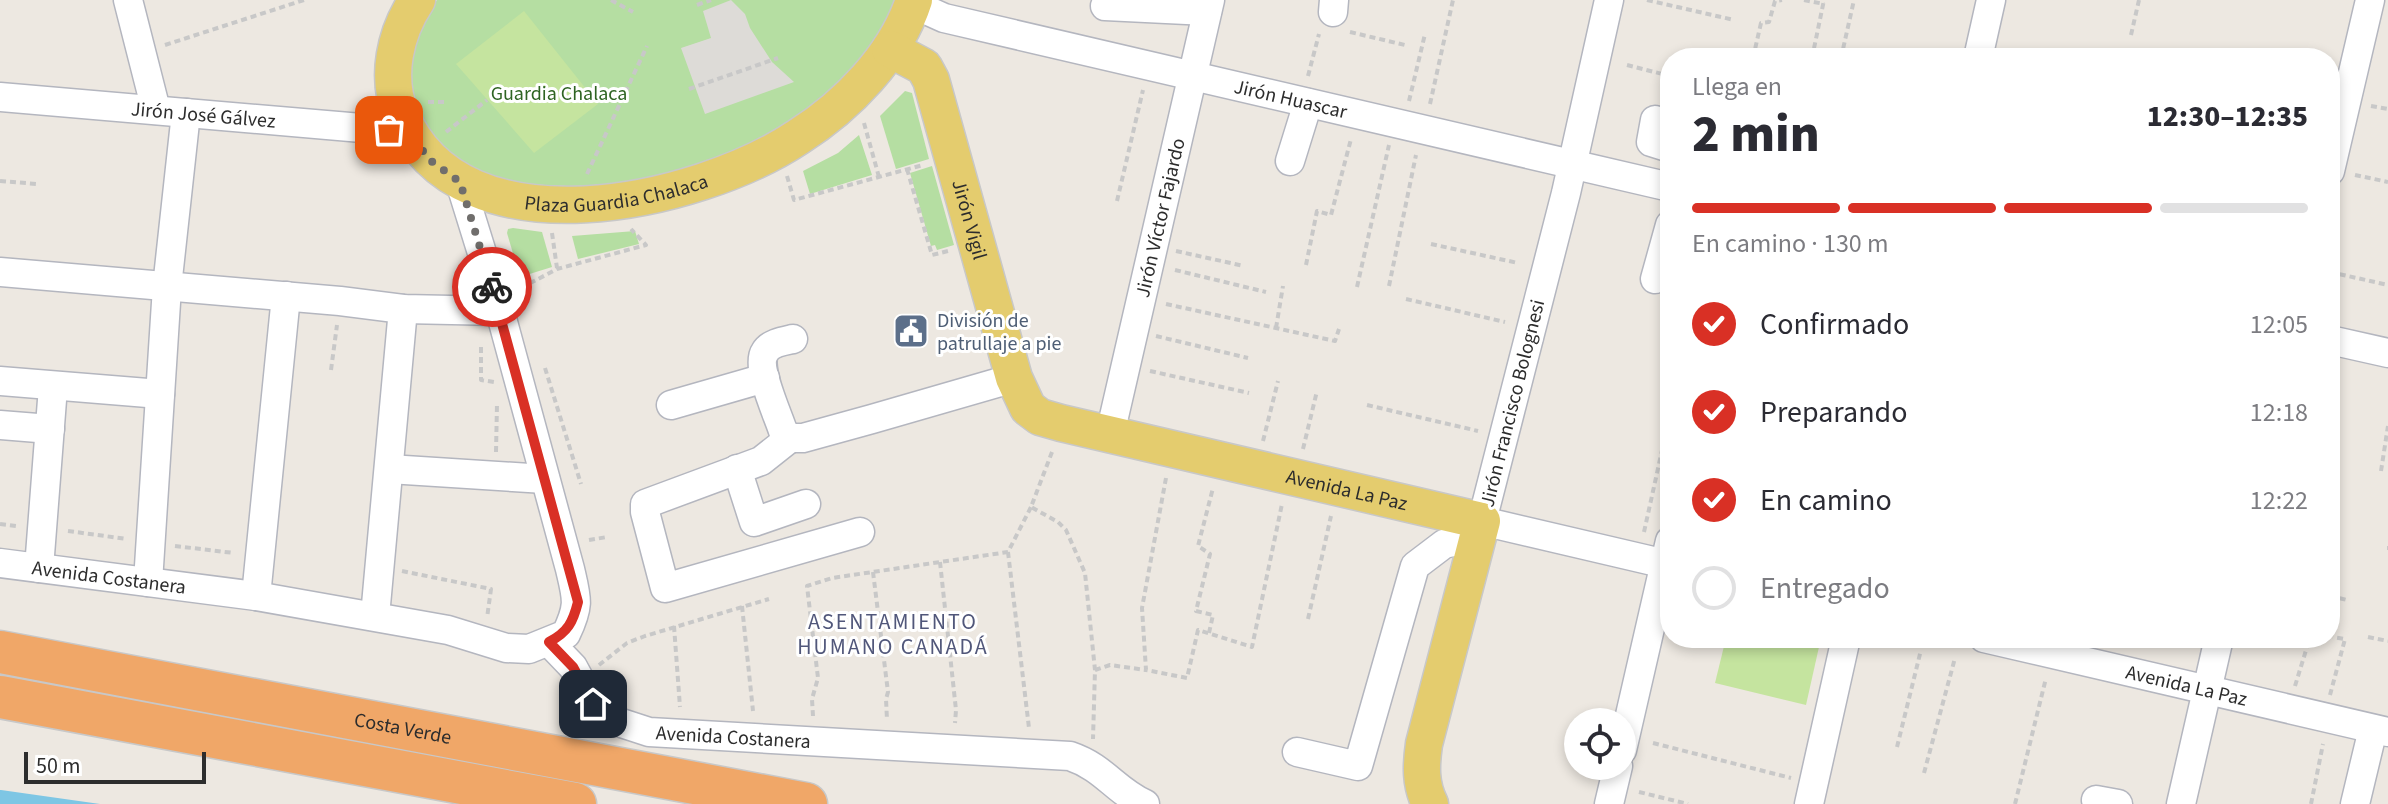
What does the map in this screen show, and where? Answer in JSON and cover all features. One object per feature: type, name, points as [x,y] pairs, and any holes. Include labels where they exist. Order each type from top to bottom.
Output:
[{"type":"highway","name":"Costa Verde","points":[[0,652],[806,804]]},
{"type":"highway","points":[[0,697],[575,804]]},
{"type":"main road","name":"Plaza Guardia Chalaca","points":[[408,5],[396,44],[393,69],[395,101],[423,135],[431,161],[460,182],[499,197],[536,204],[573,205],[621,201],[672,189],[758,160],[799,137],[861,84],[890,49],[914,2]]},
{"type":"main road","name":"Jirón Vigil","points":[[890,49],[924,67],[931,80],[1021,393]]},
{"type":"main road","name":"Avenida La Paz","points":[[1021,393],[1040,417],[1110,434],[1296,463],[1480,528]]},
{"type":"main road","name":"Jirón Francisco Bolognesi","points":[[1430,804],[1422,784],[1424,744],[1480,528]]},
{"type":"street","points":[[128,0],[156,110]]},
{"type":"street","name":"Jirón Francisco Bolognesi","points":[[1480,528],[1573,164],[1609,0]]},
{"type":"street","points":[[1980,48],[1991,0]]},
{"type":"street","points":[[2340,124],[2370,0]]},
{"type":"street","name":"Jirón Huascar","points":[[914,2],[944,18],[1660,184]]},
{"type":"street","points":[[1105,6],[1208,6]]},
{"type":"street","name":"Jirón Víctor Fajardo","points":[[1110,434],[1208,6]]},
{"type":"street","name":"Jirón José Gálvez","points":[[0,97],[423,135]]},
{"type":"street","points":[[1290,161],[1305,102]]},
{"type":"street","points":[[148,582],[167,287],[186,113]]},
{"type":"street","points":[[1655,120],[1651,142],[1660,146]]},
{"type":"street","points":[[460,182],[491,311],[545,479],[578,602],[566,634],[549,642]]},
{"type":"street","points":[[1655,279],[1660,261]]},
{"type":"street","points":[[0,272],[403,309],[491,311]]},
{"type":"street","points":[[256,596],[286,296]]},
{"type":"street","points":[[375,616],[403,309]]},
{"type":"street","points":[[790,438],[783,431],[761,365],[765,352],[774,344],[793,339]]},
{"type":"street","points":[[2340,342],[2388,353]]},
{"type":"street","points":[[671,405],[765,378]]},
{"type":"street","points":[[0,381],[160,394]]},
{"type":"street","points":[[39,568],[53,387]]},
{"type":"street","points":[[860,532],[665,588],[645,504],[761,461],[790,438],[803,438],[872,419],[1021,393]]},
{"type":"street","points":[[0,425],[50,429]]},
{"type":"street","points":[[389,469],[545,479]]},
{"type":"street","points":[[737,469],[754,522],[806,504]]},
{"type":"street","points":[[1297,752],[1358,766],[1415,566],[1444,544],[1480,528]]},
{"type":"street","name":"Avenida La Paz","points":[[1480,528],[1660,552]]},
{"type":"street","points":[[1630,708],[1660,562]]},
{"type":"street","name":"Avenida Costanera","points":[[0,563],[256,596],[448,630],[506,648],[529,649],[549,642],[573,667],[603,717],[649,732],[1070,756],[1085,761]]},
{"type":"street","points":[[1811,794],[1844,648]]},
{"type":"street","name":"Avenida La Paz","points":[[2031,648],[2380,730]]},
{"type":"street","points":[[2181,804],[2217,648]]},
{"type":"street","points":[[2355,804],[2380,730]]},
{"type":"street","points":[[1085,761],[1101,770],[1127,796],[1145,804]]},
{"type":"path","points":[[144,65],[158,60],[158,47],[304,0]]},
{"type":"path","points":[[611,0],[633,12]]},
{"type":"path","points":[[697,5],[711,0]]},
{"type":"path","points":[[1647,0],[1734,20]]},
{"type":"path","points":[[1755,48],[1761,23],[1769,22],[1775,1],[1782,0]]},
{"type":"path","points":[[1804,0],[1824,2],[1814,48]]},
{"type":"path","points":[[1843,48],[1854,0]]},
{"type":"path","points":[[2131,35],[2139,0]]},
{"type":"path","points":[[1305,102],[1322,17],[1338,15],[1405,45]]},
{"type":"path","points":[[1357,287],[1398,124],[1425,34]]},
{"type":"path","points":[[557,269],[551,227],[569,228],[573,205],[647,46]]},
{"type":"path","points":[[689,89],[778,58]]},
{"type":"path","points":[[1117,201],[1148,65]]},
{"type":"path","points":[[1627,65],[1660,73]]},
{"type":"path","points":[[423,135],[487,100]]},
{"type":"path","points":[[854,132],[874,114]]},
{"type":"path","points":[[1306,265],[1317,211],[1331,215],[1357,114]]},
{"type":"path","points":[[864,123],[879,177]]},
{"type":"path","points":[[2340,161],[2388,182]]},
{"type":"path","points":[[786,173],[794,200],[934,162]]},
{"type":"path","points":[[775,178],[797,168]]},
{"type":"path","points":[[907,169],[932,255]]},
{"type":"path","points":[[0,181],[37,184]]},
{"type":"path","points":[[520,288],[557,269],[646,245],[627,224],[639,221]]},
{"type":"path","points":[[1431,244],[1518,263]]},
{"type":"path","points":[[1151,254],[1244,266]]},
{"type":"path","points":[[1151,254],[1266,292]]},
{"type":"path","points":[[2340,274],[2388,285]]},
{"type":"path","points":[[1276,328],[1283,286]]},
{"type":"path","points":[[1140,298],[1335,341],[1339,329]]},
{"type":"path","points":[[1406,299],[1505,322]]},
{"type":"path","points":[[331,370],[340,301]]},
{"type":"path","points":[[491,311],[481,380],[497,383]]},
{"type":"path","points":[[1133,331],[1248,358]]},
{"type":"path","points":[[1126,366],[1249,393]]},
{"type":"path","points":[[1263,441],[1278,381]]},
{"type":"path","points":[[1095,670],[1110,665],[1187,678],[1198,630],[1252,647],[1296,463],[1317,391]]},
{"type":"path","points":[[495,478],[497,399]]},
{"type":"path","points":[[1367,405],[1480,432]]},
{"type":"path","points":[[2381,471],[2388,426]]},
{"type":"path","points":[[1030,754],[1029,711],[1008,552],[1031,507],[1056,442]]},
{"type":"path","points":[[1146,670],[1142,608],[1167,472]]},
{"type":"path","points":[[1209,633],[1213,615],[1196,611],[1210,554],[1198,546],[1214,485]]},
{"type":"path","points":[[1031,507],[1066,530],[1085,573],[1095,670],[1095,734],[1085,761]]},
{"type":"path","points":[[1308,619],[1332,515]]},
{"type":"path","points":[[815,743],[812,699],[818,678],[807,586],[832,578],[1008,552]]},
{"type":"path","points":[[940,562],[956,710],[953,750]]},
{"type":"path","points":[[380,566],[491,589],[484,642]]},
{"type":"path","points":[[873,572],[888,692],[889,746]]},
{"type":"path","points":[[2340,598],[2347,600]]},
{"type":"path","points":[[594,669],[627,643],[769,599]]},
{"type":"path","points":[[742,606],[755,739]]},
{"type":"path","points":[[674,626],[683,735]]},
{"type":"path","points":[[2368,637],[2388,641]]},
{"type":"path","points":[[2329,700],[2345,639],[2340,638]]},
{"type":"path","points":[[2293,693],[2307,648]]},
{"type":"path","points":[[1897,747],[1921,650]]},
{"type":"path","points":[[1924,773],[1955,658]]},
{"type":"path","points":[[2015,804],[2046,678]]},
{"type":"path","points":[[2311,804],[2323,741]]},
{"type":"path","points":[[1653,743],[1811,794]]},
{"type":"path","points":[[1614,785],[1688,804]]},
{"type":"green space","name":"Guardia Chalaca","points":[[437,0],[900,0],[883,31],[851,72],[813,108],[780,130],[699,165],[609,184],[564,186],[521,183],[475,170],[441,146],[418,118],[408,85],[409,67],[420,32]]},
{"type":"green space","points":[[524,11],[598,104],[534,153],[456,64]]},
{"type":"green space","points":[[905,91],[912,93],[929,159],[896,169],[880,116]]},
{"type":"green space","points":[[859,135],[872,175],[810,194],[803,171],[838,153]]},
{"type":"green space","points":[[932,166],[954,245],[937,250],[935,245],[931,246],[910,173]]},
{"type":"green space","points":[[508,229],[542,232],[552,267],[520,277],[507,233]]},
{"type":"green space","points":[[635,231],[639,244],[578,259],[572,236]]},
{"type":"green space","points":[[1724,648],[1819,648],[1806,705],[1715,683]]},
{"type":"shaded area","points":[[731,0],[745,14],[750,28],[772,62],[794,82],[705,114],[681,48],[711,38],[703,11]]},
{"type":"water","points":[[1,790],[100,804],[0,804]]},
{"type":"way so far","points":[[389,130],[408,132],[431,161],[460,182],[492,287]]},
{"type":"place","name":"División de patrullaje a pie","points":[[911,331]]},
{"type":"district","name":"ASENTAMIENTO HUMANO CANADÁ","points":[[893,634]]},
{"type":"route","points":[[492,287],[578,602],[566,634],[549,642],[573,667],[593,704]]}]
